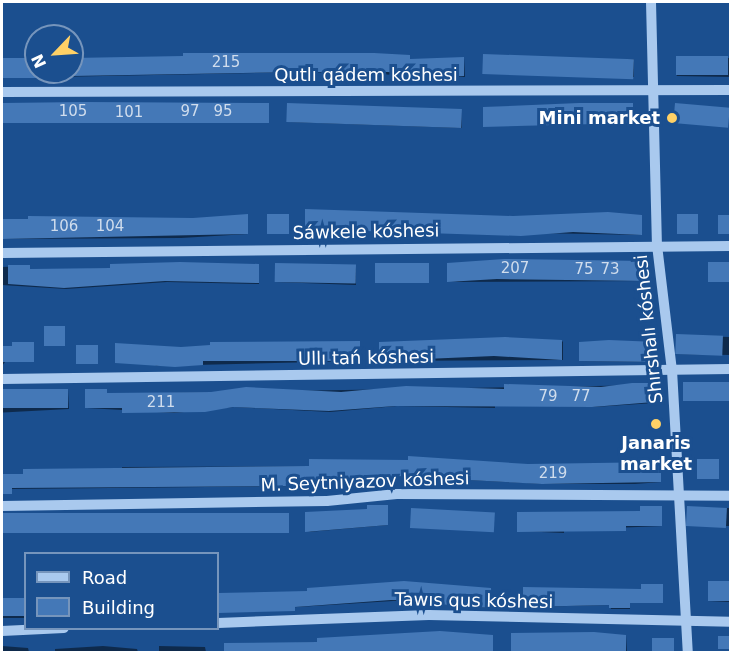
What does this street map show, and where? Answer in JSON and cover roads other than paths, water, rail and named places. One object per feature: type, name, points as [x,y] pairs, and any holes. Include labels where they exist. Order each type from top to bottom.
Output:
[{"type":"street","name":"Shırshalı kóshesi","points":[[651,2],[657,245],[672,370],[677,495],[688,652]]},
{"type":"street","name":"Qutlı qádem kóshesi","points":[[2,93],[730,90]]},
{"type":"street","name":"Sáwkele kóshesi","points":[[2,253],[730,246]]},
{"type":"street","name":"Ullı tań kóshesi","points":[[2,379],[730,369]]},
{"type":"street","name":"M. Seytniyazov kóshesi","points":[[2,507],[327,501],[397,494],[730,496]]},
{"type":"street","name":"Tawıs qus kóshesi","points":[[219,623],[429,615],[730,622]]},
{"type":"street","points":[[2,631],[24,630]]},
{"type":"place","name":"Mini market","points":[[672,118]]},
{"type":"place","name":"Janaris market","points":[[656,424]]}]
